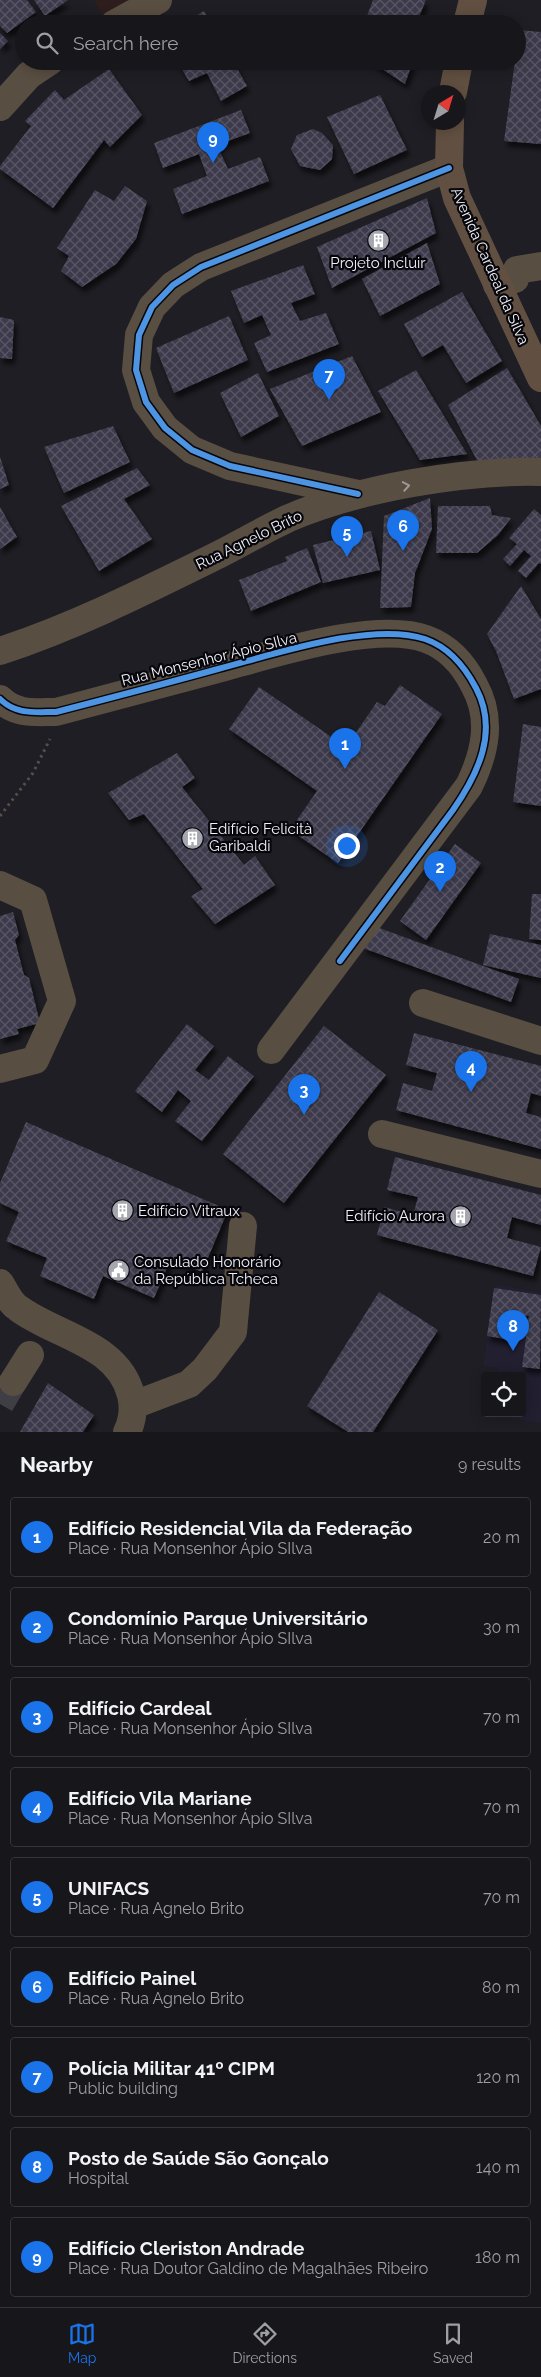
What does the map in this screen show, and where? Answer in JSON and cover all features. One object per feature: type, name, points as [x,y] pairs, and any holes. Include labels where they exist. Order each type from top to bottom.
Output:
[{"type":"main road","points":[[469,15],[473,0]]},
{"type":"main road","points":[[454,85],[457,70]]},
{"type":"main road","name":"Avenida Cardeal da Silva","points":[[450,130],[449,168],[457,198],[541,378]]},
{"type":"street","points":[[130,15],[158,0]]},
{"type":"street","points":[[0,107],[29,75],[36,70]]},
{"type":"street","points":[[358,494],[230,466],[192,450],[165,428],[146,402],[136,370],[139,336],[152,307],[173,285],[201,267],[449,168]]},
{"type":"street","points":[[496,285],[515,278],[517,270],[541,266]]},
{"type":"street","name":"Rua Agnelo Brito","points":[[0,651],[33,640],[134,597],[289,518],[358,494],[464,475],[541,472]]},
{"type":"street","name":"Rua Monsenhor Ápio SIlva","points":[[0,699],[7,706],[22,712],[56,712],[271,656],[370,634],[400,634],[426,639],[444,649],[459,662],[481,697],[486,719],[485,740],[480,764],[469,786],[453,810],[340,961],[270,1050]]},
{"type":"street","points":[[0,885],[33,900],[62,1000],[35,1060],[0,1069]]},
{"type":"street","points":[[423,1003],[541,1041]]},
{"type":"street","points":[[382,1134],[541,1174]]},
{"type":"street","points":[[134,1405],[189,1384],[205,1369],[233,1332],[243,1226]]},
{"type":"street","points":[[0,1283],[8,1308],[99,1352],[116,1365],[128,1382],[134,1405],[131,1424],[127,1432]]},
{"type":"street","points":[[13,1382],[30,1355]]},
{"type":"path","points":[[0,816],[33,773],[52,736]]},
{"type":"shaded area","points":[[94,0],[130,0],[102,15]]},
{"type":"shaded area","points":[[495,1285],[541,1292],[541,1423],[504,1417],[526,1417],[526,1372],[498,1372],[498,1368],[483,1366]]},
{"type":"building","points":[[0,0],[27,0],[36,12],[32,15],[15,15],[15,27],[7,33],[0,26]]},
{"type":"building","points":[[34,0],[68,0],[46,15],[44,15]]},
{"type":"building","points":[[373,0],[426,0],[420,15],[367,15]]},
{"type":"building","points":[[204,11],[206,15],[197,15]]},
{"type":"building","points":[[526,31],[541,32],[541,144],[504,141],[514,70],[526,70]]},
{"type":"building","points":[[0,33],[8,41],[0,49]]},
{"type":"building","points":[[110,70],[142,115],[110,147],[104,140],[53,208],[0,169],[0,166],[31,126],[25,121],[55,90],[64,100]]},
{"type":"building","points":[[182,70],[238,70],[247,86],[221,101],[207,73],[189,81]]},
{"type":"building","points":[[384,70],[410,70],[405,84]]},
{"type":"building","points":[[380,95],[407,150],[354,174],[327,117]]},
{"type":"building","points":[[241,110],[250,133],[217,145],[228,169],[260,157],[269,181],[182,214],[173,189],[207,176],[199,154],[163,168],[154,143]]},
{"type":"building","points":[[313,129],[322,133],[333,145],[332,159],[320,170],[300,166],[291,149],[297,135]]},
{"type":"building","points":[[125,186],[147,201],[136,239],[116,264],[82,287],[61,271],[69,256],[57,248],[95,190],[114,201]]},
{"type":"building","name":"Projeto Incluir","points":[[427,198],[436,233],[332,288],[317,247]]},
{"type":"building","points":[[427,243],[440,284],[380,316],[362,279]]},
{"type":"building","points":[[303,265],[315,294],[291,303],[300,321],[326,313],[339,344],[267,372],[254,343],[271,335],[262,315],[244,323],[231,291]]},
{"type":"building","points":[[462,292],[502,361],[466,383],[443,345],[422,357],[404,324]]},
{"type":"building","points":[[229,316],[248,360],[174,393],[156,348]]},
{"type":"building","points":[[0,317],[14,320],[12,359],[0,358]]},
{"type":"building","points":[[352,356],[381,412],[302,446],[270,389]]},
{"type":"building","points":[[507,368],[541,426],[541,461],[480,466],[448,405]]},
{"type":"building","points":[[416,370],[467,454],[420,460],[378,391]]},
{"type":"building","points":[[258,373],[279,416],[241,437],[220,393]]},
{"type":"building","points":[[113,426],[130,462],[64,493],[44,447]]},
{"type":"building","points":[[0,457],[9,485],[0,489]]},
{"type":"building","points":[[137,468],[150,485],[124,499],[152,539],[99,571],[61,506]]},
{"type":"building","points":[[430,498],[432,529],[415,573],[411,607],[380,608],[384,516]]},
{"type":"building","points":[[438,506],[490,506],[492,515],[511,518],[498,535],[477,553],[436,553]]},
{"type":"building","points":[[0,507],[17,537],[0,549]]},
{"type":"building","points":[[534,509],[541,515],[541,564],[539,563],[526,578],[518,571],[531,556],[524,550],[510,566],[503,559],[517,544],[509,538]]},
{"type":"building","points":[[371,531],[380,570],[323,583],[313,545]]},
{"type":"building","points":[[307,548],[321,582],[251,611],[239,580],[287,561],[285,557]]},
{"type":"building","points":[[521,586],[541,619],[541,689],[514,699],[496,651],[487,634]]},
{"type":"building","points":[[400,685],[442,714],[338,863],[290,830],[317,791],[229,729],[259,687],[346,747],[377,702],[385,706]]},
{"type":"building","points":[[523,724],[541,727],[541,806],[513,802]]},
{"type":"building","name":"Edifício Felicità Garibaldi","points":[[177,753],[195,778],[182,787],[244,865],[255,856],[275,885],[215,924],[191,896],[203,889],[144,814],[129,820],[108,793]]},
{"type":"building","points":[[455,844],[481,863],[426,940],[400,921]]},
{"type":"building","points":[[532,894],[541,894],[541,940],[529,939]]},
{"type":"building","points":[[13,912],[19,935],[15,940],[24,975],[29,978],[40,1023],[17,1029],[19,1034],[0,1039],[0,916]]},
{"type":"building","points":[[371,925],[519,979],[511,1002],[363,948]]},
{"type":"building","points":[[490,934],[541,945],[541,978],[483,965]]},
{"type":"building","points":[[187,1024],[214,1046],[195,1070],[209,1080],[228,1056],[254,1076],[202,1141],[175,1121],[191,1101],[178,1090],[162,1112],[135,1091]]},
{"type":"building","points":[[324,1026],[386,1075],[284,1203],[223,1154]]},
{"type":"building","points":[[414,1033],[541,1066],[541,1096],[531,1093],[526,1113],[541,1117],[541,1149],[396,1110],[403,1083],[432,1091],[437,1073],[406,1065]]},
{"type":"building","name":"Edifício Vitraux","points":[[26,1122],[228,1210],[202,1272],[171,1259],[154,1298],[103,1276],[94,1299],[40,1276],[47,1258],[6,1241],[19,1212],[0,1203],[0,1183]]},
{"type":"building","name":"Edifício Aurora","points":[[395,1157],[541,1195],[541,1225],[512,1217],[507,1238],[541,1247],[533,1276],[377,1235],[384,1207],[413,1215],[418,1197],[387,1190]]},
{"type":"building","points":[[494,1288],[541,1295],[540,1369],[522,1367],[529,1316],[507,1313],[505,1329],[513,1331],[512,1340],[487,1336]]},
{"type":"building","points":[[379,1292],[438,1330],[373,1432],[348,1432],[307,1406]]},
{"type":"building","points":[[48,1383],[94,1415],[83,1432],[20,1432]]},
{"type":"tunnel","points":[[0,1404],[13,1382]]},
{"type":"cycle path","points":[[358,494],[230,466],[192,450],[165,428],[146,402],[136,370],[139,335],[152,307],[173,285],[201,267],[449,168]]},
{"type":"cycle path","points":[[0,699],[13,708],[26,712],[56,712],[293,649],[322,642],[377,634],[403,635],[425,639],[448,652],[467,673],[483,704],[486,720],[485,736],[477,767],[453,810],[340,961]]},
{"type":"place","name":"Edifício Cleriston Andrade","points":[[213,163]]},
{"type":"place","name":"Projeto Incluir","points":[[378,240]]},
{"type":"place","name":"Polícia Militar 41º CIPM","points":[[329,400]]},
{"type":"place","name":"Edifício Painel","points":[[403,551]]},
{"type":"place","name":"UNIFACS","points":[[347,557]]},
{"type":"place","name":"Edifício Residencial Vila da Federação","points":[[345,769]]},
{"type":"place","name":"Edifício Felicità Garibaldi","points":[[193,838]]},
{"type":"place","name":"Condomínio Parque Universitário","points":[[440,892]]},
{"type":"place","name":"Edifício Vila Mariane","points":[[471,1092]]},
{"type":"place","name":"Edifício Cardeal","points":[[304,1115]]},
{"type":"place","name":"Edifício Vitraux","points":[[122,1211]]},
{"type":"place","name":"Edifício Aurora","points":[[461,1216]]},
{"type":"place","name":"Consulado Honorário da República Tcheca","points":[[118,1271]]},
{"type":"place","name":"Posto de Saúde São Gonçalo","points":[[513,1351]]}]
